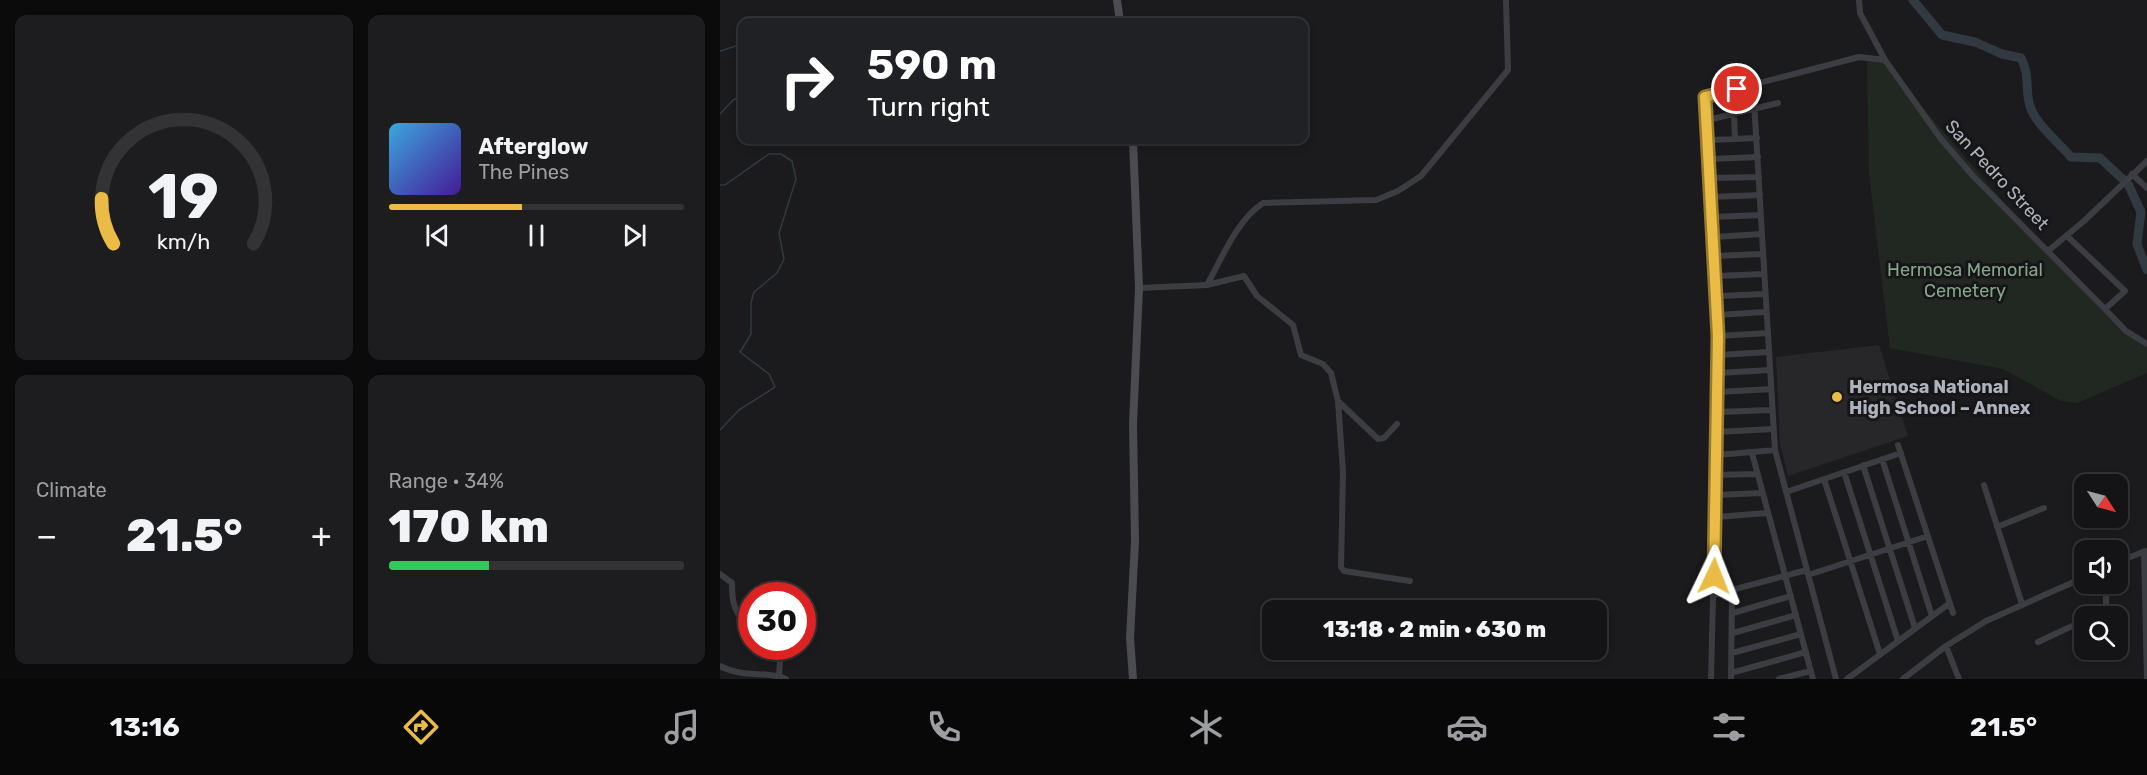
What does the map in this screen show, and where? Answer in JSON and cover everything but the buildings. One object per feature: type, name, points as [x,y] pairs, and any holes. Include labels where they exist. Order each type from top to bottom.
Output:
[{"type":"street","points":[[1117,0],[1119,18]]},
{"type":"street","points":[[1208,285],[1235,235],[1253,209],[1263,203],[1377,200],[1398,191],[1421,176],[1508,70],[1506,0]]},
{"type":"street","name":"San Pedro Street","points":[[1859,0],[1860,13],[1885,60],[1941,139],[1973,176],[2126,331],[2147,344]]},
{"type":"street","points":[[1711,679],[1719,355],[1705,97],[1859,57],[1885,60]]},
{"type":"street","points":[[1753,85],[1772,429],[1785,492],[1836,679]]},
{"type":"street","points":[[1708,120],[1778,103]]},
{"type":"street","points":[[1734,113],[1735,139]]},
{"type":"street","points":[[1709,140],[1757,138]]},
{"type":"street","points":[[1132,679],[1130,638],[1135,541],[1133,424],[1139,288],[1133,144]]},
{"type":"street","points":[[1710,159],[1758,157]]},
{"type":"street","points":[[2048,251],[2147,161]]},
{"type":"street","points":[[2129,176],[2147,188]]},
{"type":"street","points":[[1711,178],[1759,177]]},
{"type":"street","points":[[1712,197],[1760,195]]},
{"type":"street","points":[[1713,218],[1761,215]]},
{"type":"street","points":[[1714,237],[1762,234]]},
{"type":"street","points":[[2067,236],[2125,291],[2105,309]]},
{"type":"street","points":[[1714,256],[1763,254]]},
{"type":"street","points":[[1716,276],[1764,274]]},
{"type":"street","points":[[1139,288],[1208,285],[1244,276],[1257,297],[1293,325],[1301,356],[1323,364],[1331,373],[1338,401],[1343,472],[1341,567],[1344,571],[1410,582]]},
{"type":"street","points":[[1717,296],[1765,294]]},
{"type":"street","points":[[1717,315],[1766,312]]},
{"type":"street","points":[[1718,336],[1768,333]]},
{"type":"street","points":[[1719,355],[1769,352]]},
{"type":"street","points":[[1718,373],[1770,370]]},
{"type":"street","points":[[1719,392],[1771,389]]},
{"type":"street","points":[[1338,401],[1378,439],[1384,438],[1397,424]]},
{"type":"street","points":[[1718,412],[1772,410]]},
{"type":"street","points":[[1717,432],[1772,429]]},
{"type":"street","points":[[1898,445],[1953,613]]},
{"type":"street","points":[[1717,455],[1775,450]]},
{"type":"street","points":[[1752,453],[1813,679]]},
{"type":"street","points":[[1785,492],[1900,453]]},
{"type":"street","points":[[1882,459],[1932,616]]},
{"type":"street","points":[[1863,465],[1915,628]]},
{"type":"street","points":[[1844,472],[1898,641]]},
{"type":"street","points":[[1717,475],[1756,474]]},
{"type":"street","points":[[1824,479],[1880,654]]},
{"type":"street","points":[[1984,485],[2022,604]]},
{"type":"street","points":[[1716,495],[1762,493]]},
{"type":"street","points":[[1997,527],[2044,508]]},
{"type":"street","points":[[1716,516],[1767,513]]},
{"type":"street","points":[[1713,595],[1850,561],[1928,536]]},
{"type":"street","points":[[2128,558],[2145,551],[2147,679]]},
{"type":"street","points":[[720,574],[732,583],[733,604],[738,614]]},
{"type":"street","points":[[1903,679],[1946,646],[1986,621],[2074,582]]},
{"type":"street","points":[[1732,591],[1731,676],[1806,652]]},
{"type":"street","points":[[1733,613],[1791,596]]},
{"type":"street","points":[[1847,679],[1950,603]]},
{"type":"street","points":[[1733,633],[1796,615]]},
{"type":"street","points":[[2038,642],[2074,625]]},
{"type":"street","points":[[1732,653],[1801,634]]},
{"type":"street","points":[[1946,646],[1959,679]]},
{"type":"street","points":[[720,666],[729,672],[782,678],[780,660]]},
{"type":"street","points":[[1779,679],[1811,671]]},
{"type":"shaded area","name":"Hermosa National High School – Annex","points":[[1879,345],[1908,436],[1788,476],[1780,444],[1776,357]]},
{"type":"green space","name":"Hermosa Memorial Cemetery","points":[[1867,59],[1882,60],[2043,248],[2126,333],[2147,347],[2147,373],[2077,403],[2061,401],[2003,369],[1890,348],[1869,174]]},
{"type":"waterway","points":[[1913,0],[1942,35],[1975,42],[2002,54],[2021,58],[2026,72],[2031,109],[2044,128],[2071,157],[2100,158],[2128,184],[2141,212],[2137,244],[2147,270]]},
{"type":"waterway","points":[[720,51],[738,45]]},
{"type":"waterway","points":[[720,114],[738,98]]},
{"type":"waterway","points":[[720,185],[725,185],[769,154],[781,154],[792,161],[796,179],[779,233],[784,259],[777,273],[754,292],[751,303],[751,334],[740,352],[769,374],[775,387],[739,410],[720,430]]},
{"type":"place","name":"Hermosa National High School – Annex","points":[[1837,397]]},
{"type":"route","points":[[1714,576],[1719,392],[1718,336],[1705,97],[1737,89]]}]
